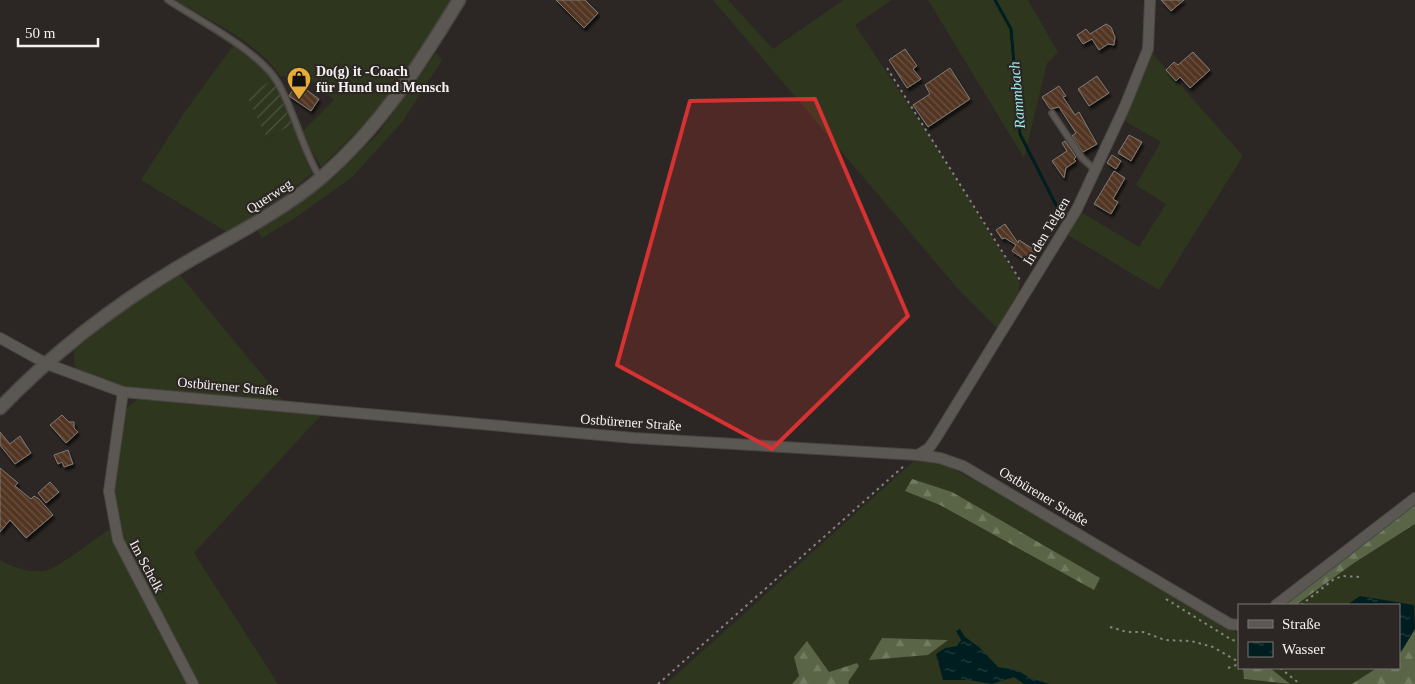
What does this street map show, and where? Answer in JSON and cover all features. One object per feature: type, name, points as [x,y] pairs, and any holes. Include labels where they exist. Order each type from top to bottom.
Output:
[{"type":"street","name":"Querweg","points":[[47,364],[122,303],[177,268],[265,218],[320,178],[360,141],[389,108],[422,61],[459,0]]},
{"type":"street","name":"In den Telgen","points":[[918,455],[929,448],[1077,209],[1125,106],[1148,50],[1150,0]]},
{"type":"street","points":[[0,338],[47,364],[0,408]]},
{"type":"street","name":"Ostbürener Straße","points":[[47,364],[123,392],[634,438],[918,455],[940,458],[963,466],[1230,624],[1238,625]]},
{"type":"street","name":"Im Schelk","points":[[123,392],[109,491],[118,540],[193,684]]},
{"type":"street","points":[[1277,604],[1415,498]]},
{"type":"lane","points":[[168,0],[234,43],[262,63],[272,73],[320,178]]},
{"type":"lane","points":[[1052,113],[1082,158],[1094,169]]},
{"type":"path","points":[[887,68],[1027,290]]},
{"type":"path","points":[[658,684],[893,475],[918,455]]},
{"type":"path","points":[[1302,604],[1334,579],[1343,576],[1359,577]]},
{"type":"path","points":[[1110,627],[1127,632],[1143,632],[1165,640],[1191,642],[1213,647],[1238,662]]},
{"type":"path","points":[[1228,668],[1238,663]]},
{"type":"path","points":[[1281,669],[1300,684]]},
{"type":"highlighted area","points":[[815,99],[908,316],[772,449],[617,365],[690,101]]},
{"type":"green space","points":[[176,0],[451,0],[411,64],[385,100],[370,118],[321,167],[301,133],[334,100],[311,81],[280,76],[260,53],[247,43]]},
{"type":"green space","points":[[713,0],[728,0],[773,49],[843,0],[892,0],[855,25],[926,131],[1019,280],[1019,291],[997,328],[959,290]]},
{"type":"green space","points":[[928,0],[1028,0],[1058,52],[1047,63],[1024,158]]},
{"type":"green space","points":[[233,46],[267,71],[274,80],[268,138],[292,125],[312,174],[278,200],[227,232],[141,180],[186,110]]},
{"type":"green space","points":[[436,53],[442,60],[403,121],[352,177],[298,216],[262,238],[257,229],[332,179],[377,135]]},
{"type":"green space","points":[[1153,54],[1243,156],[1159,290],[1068,235],[1081,212],[1139,247],[1166,204],[1136,185],[1161,142],[1123,120]]},
{"type":"green space","points":[[274,80],[292,125],[267,138],[246,94]]},
{"type":"green space","points":[[180,275],[286,404],[123,388],[79,373],[74,363],[74,350],[126,308]]},
{"type":"green space","points":[[142,396],[324,412],[194,553],[278,684],[196,684],[121,539],[113,489],[124,410]]},
{"type":"green space","points":[[916,459],[946,465],[1092,544],[1228,626],[1238,634],[1238,669],[1400,669],[1400,604],[1297,604],[1354,563],[1415,524],[1415,684],[666,684]]},
{"type":"green space","points":[[912,479],[952,492],[1100,578],[1094,590],[940,505],[905,491]]},
{"type":"green space","points":[[1415,505],[1415,524],[1354,563],[1297,604],[1284,604]]},
{"type":"green space","points":[[110,529],[114,542],[189,684],[0,684],[0,560],[23,570],[48,570]]},
{"type":"green space","points":[[1415,629],[1415,684],[1352,684],[1375,669],[1400,669],[1400,652]]},
{"type":"green space","points":[[882,638],[948,640],[928,655],[869,660]]},
{"type":"green space","points":[[807,641],[829,672],[857,663],[859,666],[848,682],[849,684],[792,684],[799,676],[794,657]]},
{"type":"green space","points":[[1243,669],[1271,669],[1290,684],[1244,679]]},
{"type":"water","points":[[1360,596],[1414,605],[1415,629],[1401,652],[1400,604],[1348,604]]},
{"type":"water","points":[[960,629],[965,637],[979,647],[998,667],[1017,670],[1030,678],[1049,684],[1024,684],[1014,677],[992,684],[969,680],[943,680],[936,654],[945,648],[957,646],[961,640],[956,631]]},
{"type":"building","points":[[556,0],[585,0],[598,13],[584,28]]},
{"type":"building","points":[[1161,0],[1184,0],[1171,11]]},
{"type":"building","points":[[1106,24],[1111,27],[1115,37],[1114,45],[1108,44],[1099,50],[1092,39],[1083,44],[1077,35],[1086,29],[1090,34]]},
{"type":"building","points":[[905,49],[917,66],[913,69],[921,79],[907,88],[889,60]]},
{"type":"building","points":[[1193,52],[1210,70],[1190,88],[1180,77],[1176,81],[1166,70],[1174,62],[1178,65]]},
{"type":"building","points":[[950,68],[970,99],[928,127],[913,105],[930,94],[925,85]]},
{"type":"building","points":[[1097,76],[1109,93],[1089,106],[1078,89]]},
{"type":"building","points":[[297,83],[319,99],[311,111],[289,96]]},
{"type":"building","points":[[1059,86],[1066,96],[1063,97],[1075,115],[1079,112],[1097,144],[1083,152],[1072,136],[1076,133],[1059,107],[1050,109],[1042,97]]},
{"type":"building","points":[[1129,135],[1142,142],[1131,161],[1118,153]]},
{"type":"building","points":[[1065,141],[1076,157],[1074,159],[1076,161],[1066,168],[1064,178],[1052,161],[1067,151],[1062,143]]},
{"type":"building","points":[[1112,155],[1121,161],[1116,169],[1107,163]]},
{"type":"building","points":[[1114,171],[1125,178],[1113,199],[1118,202],[1111,214],[1094,204]]},
{"type":"building","points":[[1005,224],[1018,243],[1019,240],[1036,251],[1028,262],[1012,251],[1016,245],[1005,238],[1002,239],[996,230]]},
{"type":"building","points":[[62,415],[69,422],[74,422],[74,428],[78,432],[66,443],[50,425]]},
{"type":"building","points":[[0,432],[10,444],[20,436],[31,453],[15,464],[0,445]]},
{"type":"building","points":[[68,450],[73,464],[64,467],[62,462],[58,464],[54,455]]},
{"type":"building","points":[[0,468],[18,483],[15,486],[31,499],[34,496],[39,499],[53,515],[26,538],[10,520],[0,532]]},
{"type":"building","points":[[50,482],[59,492],[46,503],[38,493]]},
{"type":"waterway","name":"Rammbach","points":[[995,0],[1011,29],[1020,134],[1061,215]]},
{"type":"place","name":"Do(g) it -Coach für Hund und Mensch","points":[[299,100]]}]
